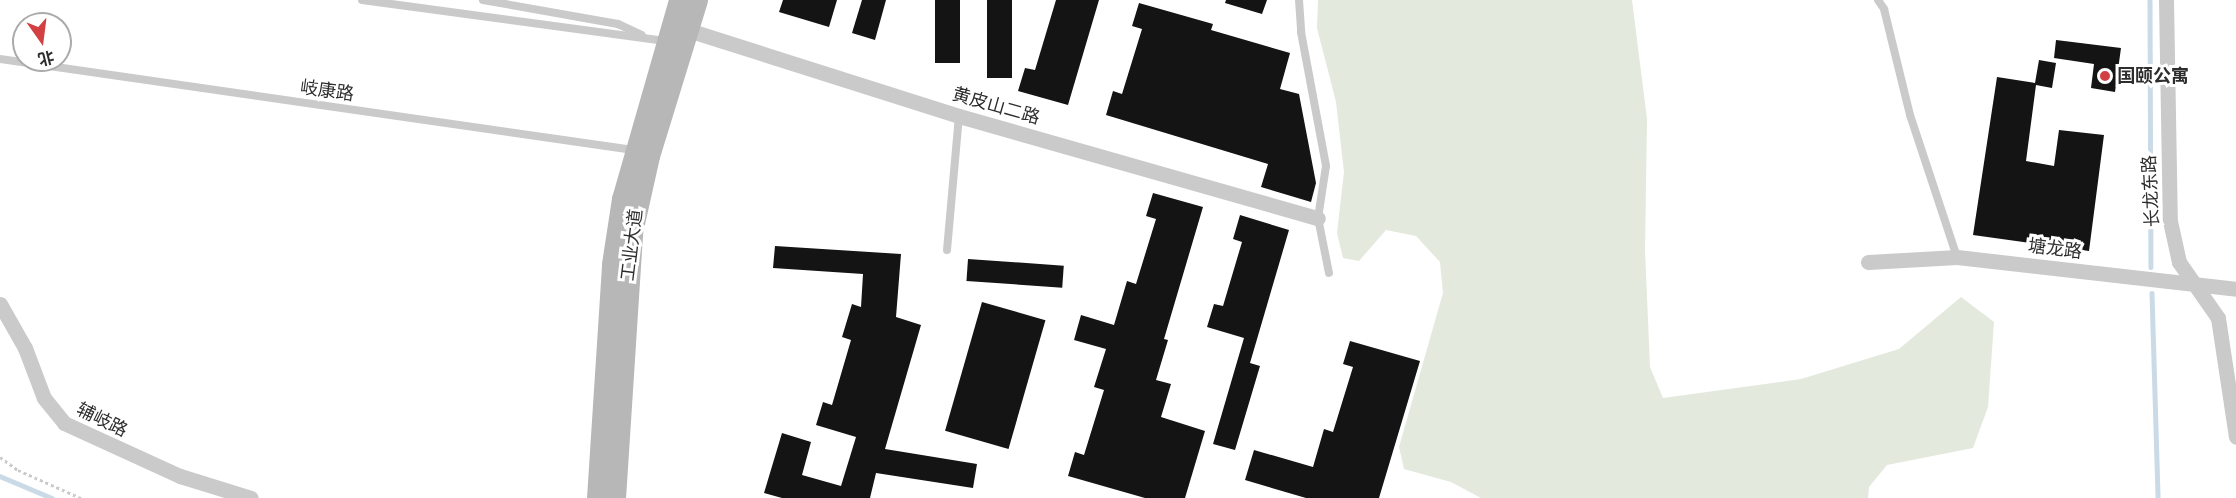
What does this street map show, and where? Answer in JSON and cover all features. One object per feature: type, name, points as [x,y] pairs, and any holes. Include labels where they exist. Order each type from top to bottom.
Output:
[{"type":"street","name":"工业大道","points":[[615,498],[628,267],[641,153],[658,39],[680,0]]},
{"type":"street","name":"工业大道","points":[[597,498],[612,264],[641,153],[688,30],[697,0]]},
{"type":"street","name":"长龙东路","points":[[2166,0],[2170,221],[2180,262],[2193,285],[2218,318],[2236,438]]},
{"type":"street","points":[[658,39],[688,30]]},
{"type":"street","name":"黄皮山二路","points":[[688,30],[959,116],[1318,218]]},
{"type":"street","name":"塘龙路","points":[[1868,262],[1957,256],[2236,289]]},
{"type":"street","name":"辅岐路","points":[[0,304],[25,348],[44,399],[64,423],[188,479],[251,498]]},
{"type":"lane","points":[[362,0],[658,39]]},
{"type":"lane","points":[[483,0],[618,24],[658,39]]},
{"type":"lane","points":[[1299,0],[1301,32],[1326,166],[1318,218],[1329,273]]},
{"type":"lane","points":[[1878,0],[1884,9],[1910,115],[1957,256]]},
{"type":"lane","name":"岐康路","points":[[0,59],[641,153]]},
{"type":"lane","points":[[947,250],[959,116]]},
{"type":"path","points":[[0,457],[18,470],[81,498]]},
{"type":"shaded area","points":[[1318,0],[1632,0],[1647,119],[1645,250],[1650,367],[1663,398],[1801,379],[1899,349],[1961,297],[1994,322],[1988,407],[1973,448],[1887,465],[1869,487],[1868,498],[1481,498],[1451,482],[1404,469],[1399,447],[1443,293],[1440,262],[1416,236],[1386,230],[1359,261],[1343,258],[1337,233],[1344,172],[1336,102],[1317,28]]},
{"type":"building","points":[[783,0],[837,0],[829,27],[779,12]]},
{"type":"building","points":[[862,0],[886,0],[875,40],[852,33]]},
{"type":"building","points":[[935,0],[960,0],[960,63],[935,63]]},
{"type":"building","points":[[987,0],[1012,0],[1012,78],[987,78]]},
{"type":"building","points":[[1056,0],[1099,0],[1068,105],[1018,91],[1025,68],[1035,70]]},
{"type":"building","points":[[1226,0],[1267,0],[1262,14],[1225,3]]},
{"type":"building","points":[[1139,3],[1213,24],[1211,30],[1290,53],[1280,89],[1299,94],[1316,183],[1311,202],[1261,187],[1268,164],[1106,115],[1113,91],[1122,94],[1142,29],[1132,26]]},
{"type":"building","name":"国颐公寓","points":[[2056,40],[2121,48],[2115,92],[2091,88],[2094,64],[2054,58]]},
{"type":"building","points":[[2039,60],[2056,63],[2052,88],[2036,85],[2026,161],[2054,166],[2059,130],[2104,135],[2089,251],[1973,235],[1997,77],[2035,83]]},
{"type":"building","points":[[1153,193],[1203,207],[1164,339],[1168,340],[1156,380],[1171,384],[1161,417],[1205,431],[1185,498],[1145,498],[1068,476],[1075,452],[1084,455],[1104,390],[1094,387],[1106,349],[1074,340],[1081,315],[1114,325],[1127,281],[1136,284],[1156,219],[1146,216]]},
{"type":"building","points":[[1240,215],[1289,230],[1250,363],[1260,366],[1235,450],[1213,444],[1244,338],[1207,327],[1214,304],[1223,306],[1242,242],[1233,239]]},
{"type":"building","points":[[775,246],[901,254],[896,317],[921,325],[885,449],[977,464],[973,488],[876,473],[870,498],[782,498],[764,493],[782,433],[811,442],[802,475],[841,486],[856,437],[816,425],[823,402],[832,405],[851,340],[842,337],[852,304],[861,307],[863,274],[773,268]]},
{"type":"building","points":[[968,259],[1064,266],[1062,288],[966,281]]},
{"type":"building","points":[[982,302],[1045,320],[1009,449],[945,431]]},
{"type":"building","points":[[1350,341],[1420,361],[1379,498],[1306,498],[1245,480],[1254,450],[1313,467],[1324,429],[1333,432],[1353,367],[1343,364]]},
{"type":"waterway","points":[[2150,0],[2151,267]]},
{"type":"waterway","points":[[2152,293],[2158,498]]},
{"type":"waterway","points":[[0,476],[52,498]]},
{"type":"place","name":"国颐公寓","points":[[2105,76]]}]
